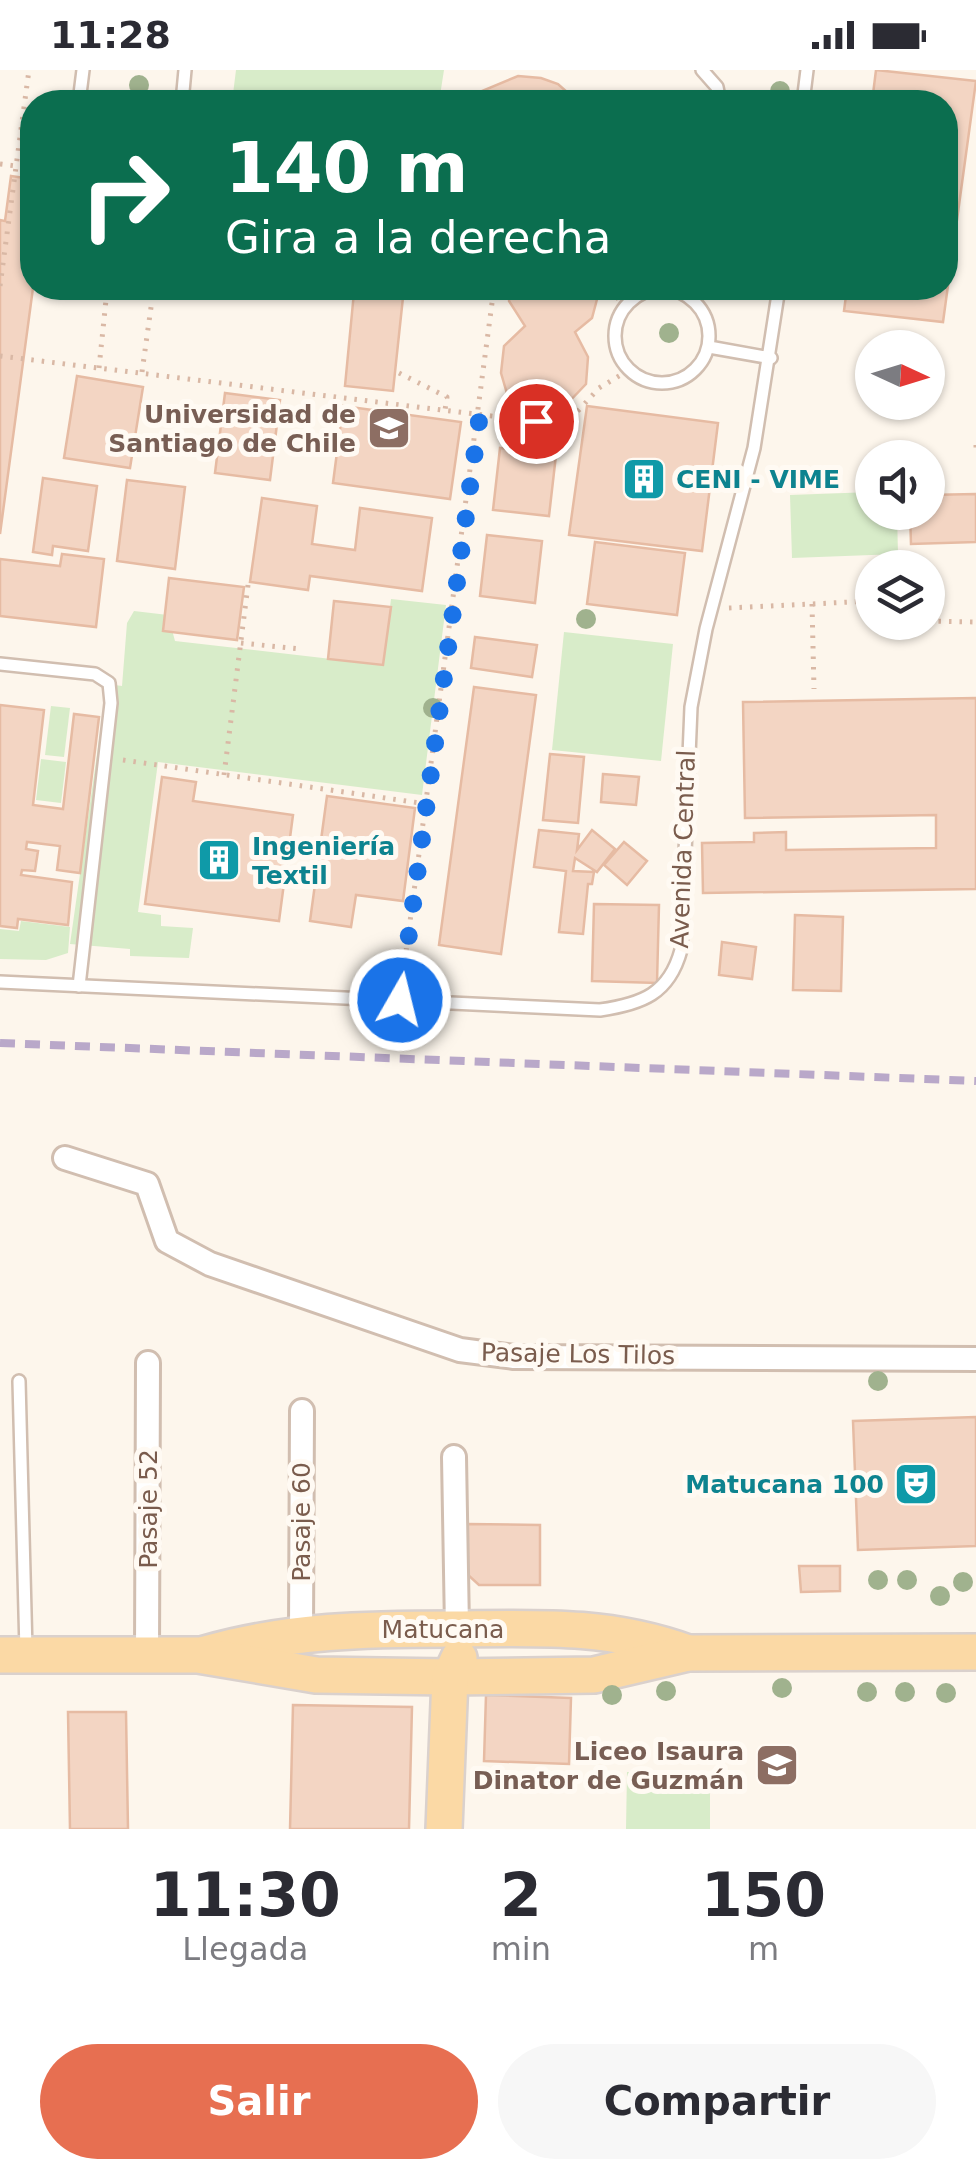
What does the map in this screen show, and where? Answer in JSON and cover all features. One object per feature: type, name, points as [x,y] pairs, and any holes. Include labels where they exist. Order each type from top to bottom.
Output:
[{"type":"main road","name":"Matucana","points":[[198,1655],[301,1632],[457,1628],[609,1631],[688,1653]]},
{"type":"main road","points":[[444,1829],[450,1677],[462,1653],[493,1628]]},
{"type":"main road","name":"Matucana","points":[[13,1656],[198,1655],[316,1675],[450,1677],[594,1675],[688,1653],[976,1652]]},
{"type":"street","name":"Pasaje Los Tilos","points":[[66,1158],[147,1184],[167,1241],[210,1264],[460,1350],[514,1357],[976,1358]]},
{"type":"street","name":"Pasaje 52","points":[[147,1655],[148,1363]]},
{"type":"street","name":"Pasaje 60","points":[[301,1632],[302,1412]]},
{"type":"street","points":[[454,1457],[457,1628]]},
{"type":"lane","points":[[702,70],[718,90]]},
{"type":"lane","points":[[635,300],[623,309],[615,341],[629,370],[640,378],[669,384],[694,372],[709,346],[705,314],[690,300]]},
{"type":"lane","name":"Avenida Central","points":[[0,982],[600,1010],[642,1002],[665,985],[677,964],[683,935],[687,736],[711,608],[754,448],[778,300]]},
{"type":"lane","points":[[709,346],[771,358]]},
{"type":"lane","points":[[0,664],[96,674],[110,683],[79,986]]},
{"type":"lane","points":[[13,1656],[19,1381]]},
{"type":"path","points":[[0,286],[20,136]]},
{"type":"path","points":[[0,164],[20,166]]},
{"type":"path","points":[[98,368],[106,300]]},
{"type":"path","points":[[142,372],[152,300]]},
{"type":"path","points":[[400,1000],[493,300]]},
{"type":"path","points":[[619,300],[623,309]]},
{"type":"path","points":[[0,356],[565,425],[599,388],[629,370]]},
{"type":"path","points":[[399,373],[447,397],[446,410]]},
{"type":"path","points":[[976,444],[976,452]]},
{"type":"path","points":[[224,774],[248,586]]},
{"type":"path","points":[[711,608],[855,602]]},
{"type":"path","points":[[812,604],[814,688]]},
{"type":"path","points":[[945,621],[976,622]]},
{"type":"path","points":[[241,643],[300,650]]},
{"type":"path","points":[[105,758],[427,804]]},
{"type":"green space","points":[[236,70],[444,70],[441,90],[234,90]]},
{"type":"green space","points":[[855,493],[855,530],[897,530],[898,550],[855,550],[855,556],[792,558],[790,495]]},
{"type":"green space","points":[[391,599],[446,605],[422,795],[158,762],[138,912],[161,915],[161,926],[193,928],[189,958],[130,956],[130,949],[70,944],[107,684],[122,686],[127,623],[134,611],[168,615],[175,641],[383,665]]},
{"type":"green space","points":[[564,632],[673,644],[661,761],[552,750]]},
{"type":"green space","points":[[51,706],[70,708],[64,757],[45,755]]},
{"type":"green space","points":[[41,759],[66,762],[61,803],[36,800]]},
{"type":"green space","points":[[21,921],[70,927],[68,953],[46,960],[0,959],[0,929],[19,931]]},
{"type":"green space","points":[[627,1772],[710,1772],[710,1829],[626,1829]]},
{"type":"building","points":[[876,70],[976,81],[958,212],[958,90],[874,90]]},
{"type":"building","points":[[518,76],[541,78],[565,90],[484,90]]},
{"type":"building","points":[[11,176],[20,177],[20,300],[31,300],[0,534],[0,220],[5,221]]},
{"type":"building","points":[[353,300],[403,300],[393,391],[345,386]]},
{"type":"building","points":[[597,300],[592,318],[575,332],[588,357],[586,384],[566,405],[547,410],[508,397],[501,373],[504,346],[525,326],[509,301]]},
{"type":"building","points":[[845,300],[946,300],[943,322],[844,311]]},
{"type":"building","points":[[77,376],[143,387],[130,468],[64,458]]},
{"type":"building","points":[[225,393],[280,400],[270,480],[215,473]]},
{"type":"building","points":[[343,406],[461,422],[450,499],[333,483]]},
{"type":"building","name":"CENI - VIME","points":[[587,406],[718,423],[702,551],[569,535]]},
{"type":"building","points":[[500,448],[556,455],[549,516],[493,510]]},
{"type":"building","points":[[43,478],[97,486],[88,551],[53,546],[52,555],[33,552]]},
{"type":"building","points":[[127,480],[185,487],[175,569],[117,561]]},
{"type":"building","points":[[976,494],[976,542],[911,544],[911,530],[945,530],[945,495]]},
{"type":"building","points":[[262,498],[317,506],[312,544],[355,550],[360,508],[432,518],[422,591],[310,576],[308,590],[250,582]]},
{"type":"building","points":[[487,535],[542,541],[535,603],[480,596]]},
{"type":"building","points":[[595,542],[685,553],[677,615],[587,604]]},
{"type":"building","points":[[62,554],[104,559],[96,627],[0,616],[0,559],[60,566]]},
{"type":"building","points":[[169,578],[244,587],[237,640],[163,631]]},
{"type":"building","points":[[334,601],[391,607],[383,665],[328,659]]},
{"type":"building","points":[[475,637],[537,645],[532,677],[471,668]]},
{"type":"building","points":[[474,687],[536,695],[501,954],[439,945]]},
{"type":"building","points":[[976,698],[976,889],[703,893],[702,843],[754,842],[754,833],[786,832],[786,850],[936,848],[936,815],[745,818],[743,702]]},
{"type":"building","points":[[0,705],[44,710],[33,805],[63,809],[74,714],[99,717],[80,873],[57,870],[60,846],[27,842],[26,849],[38,851],[35,871],[22,870],[21,875],[72,882],[68,925],[18,919],[17,928],[0,926]]},
{"type":"building","points":[[550,754],[584,757],[578,823],[543,820]]},
{"type":"building","points":[[603,774],[639,777],[636,805],[601,802]]},
{"type":"building","name":"Ingeniería Textil","points":[[162,777],[196,782],[193,801],[293,815],[279,921],[145,904]]},
{"type":"building","points":[[327,796],[415,808],[403,901],[356,895],[351,927],[310,921]]},
{"type":"building","points":[[539,830],[579,834],[577,850],[592,830],[615,849],[597,872],[575,858],[573,871],[594,872],[592,884],[588,884],[583,934],[559,932],[566,871],[534,867]]},
{"type":"building","points":[[624,842],[647,861],[627,885],[604,865]]},
{"type":"building","points":[[594,904],[659,905],[657,983],[592,981]]},
{"type":"building","points":[[795,915],[843,917],[841,991],[793,990]]},
{"type":"building","points":[[722,942],[756,947],[752,979],[719,975]]},
{"type":"building","name":"Matucana 100","points":[[976,1417],[976,1546],[858,1550],[853,1421]]},
{"type":"building","points":[[467,1524],[540,1525],[540,1585],[479,1585],[467,1574]]},
{"type":"building","points":[[799,1566],[840,1566],[840,1591],[801,1592]]},
{"type":"building","points":[[486,1695],[571,1698],[569,1764],[484,1761]]},
{"type":"building","points":[[293,1705],[412,1707],[409,1829],[290,1829]]},
{"type":"building","points":[[68,1712],[126,1712],[128,1829],[70,1829]]},
{"type":"railway","points":[[0,1043],[976,1081]]},
{"type":"place","name":"Universidad de Santiago de Chile","points":[[389,428]]},
{"type":"place","name":"CENI - VIME","points":[[644,479]]},
{"type":"place","name":"Ingeniería Textil","points":[[219,860]]},
{"type":"place","name":"Matucana 100","points":[[916,1484]]},
{"type":"place","name":"Liceo Isaura Dinator de Guzmán","points":[[777,1765]]},
{"type":"route","points":[[400,1000],[480,414],[536,421]]}]
